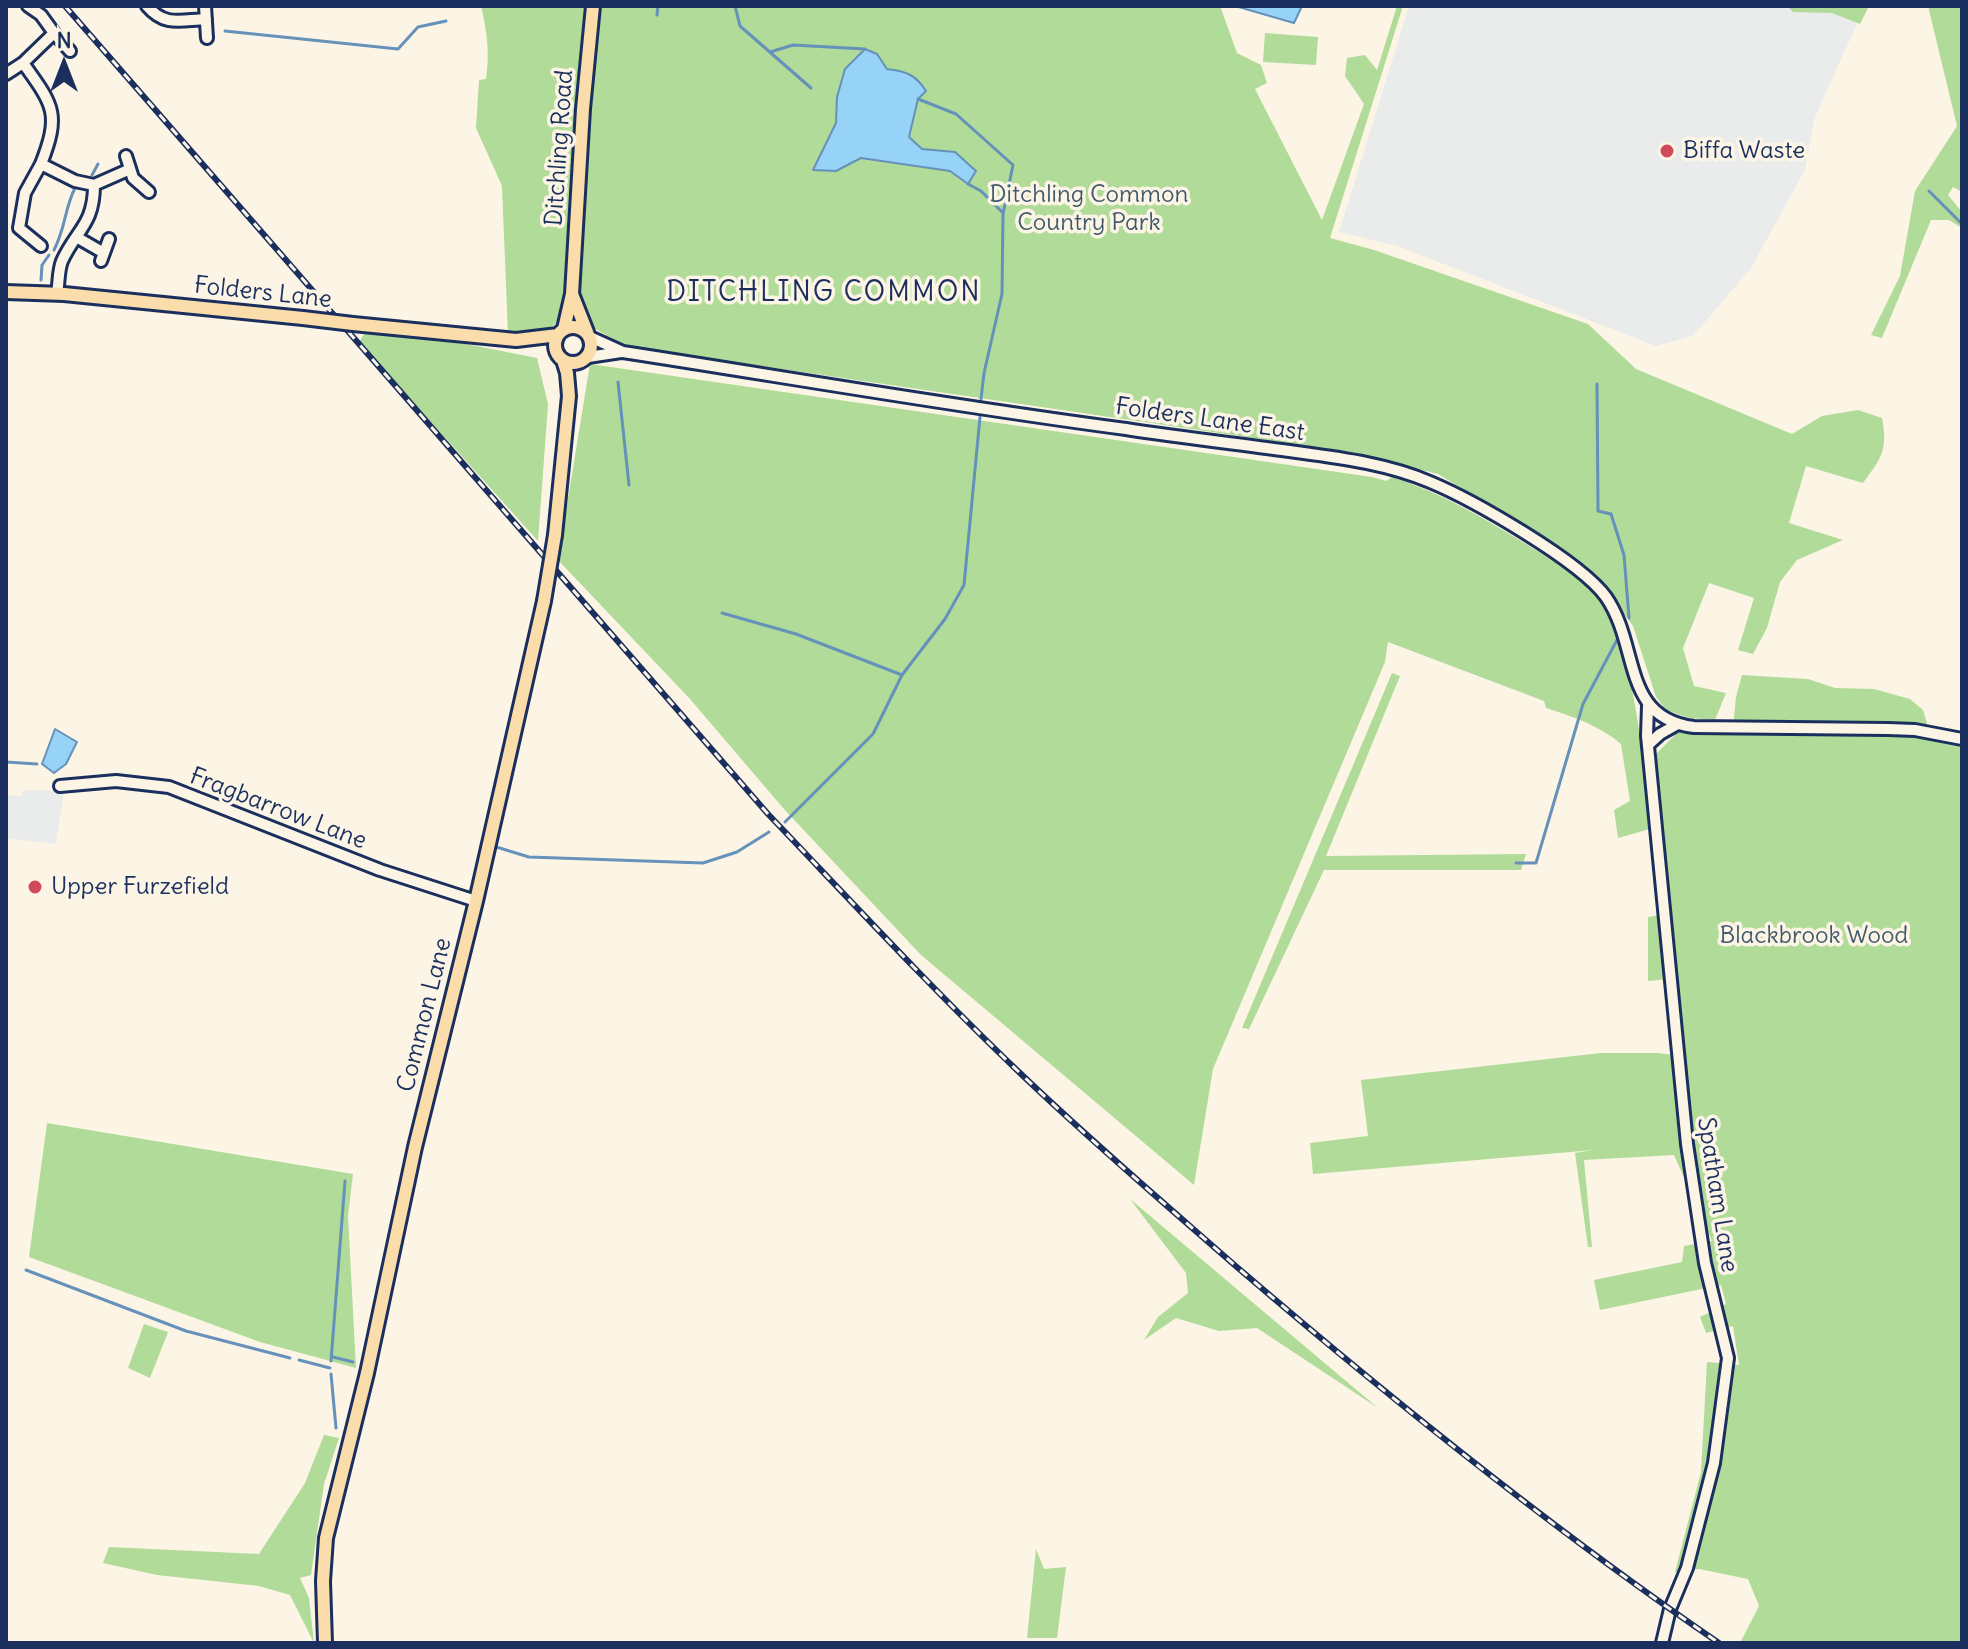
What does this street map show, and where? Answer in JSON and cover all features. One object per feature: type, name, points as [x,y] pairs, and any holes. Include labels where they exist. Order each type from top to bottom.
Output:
[{"type":"main road","name":"Ditchling Road","points":[[561,332],[572,294],[583,109],[593,6]]},
{"type":"main road","name":"Folders Lane","points":[[6,292],[57,294],[516,340],[544,348],[561,358]]},
{"type":"main road","name":"Ditchling Road","points":[[572,294],[588,334]]},
{"type":"main road","points":[[574,327],[588,334],[592,347],[586,359],[573,364],[561,358],[555,346],[561,332],[574,327]]},
{"type":"main road","name":"Folders Lane","points":[[516,340],[561,332]]},
{"type":"main road","name":"Common Lane","points":[[325,1643],[323,1581],[326,1538],[367,1373],[415,1147],[476,901],[544,601],[555,535],[569,396],[567,373],[561,358]]},
{"type":"main road","name":"Common Lane","points":[[569,396],[576,374],[586,359]]},
{"type":"street","points":[[28,6],[41,15],[70,51]]},
{"type":"street","points":[[147,6],[158,19],[166,21],[206,19]]},
{"type":"street","points":[[205,6],[207,38]]},
{"type":"street","points":[[6,74],[23,63],[54,33]]},
{"type":"street","points":[[23,63],[46,95],[53,114],[53,127],[41,164],[25,193],[19,228],[41,246]]},
{"type":"street","points":[[126,156],[128,170],[139,185],[149,192]]},
{"type":"street","points":[[41,164],[75,181],[94,185],[128,170]]},
{"type":"street","points":[[57,294],[62,263],[91,213],[94,185]]},
{"type":"street","points":[[78,238],[102,257],[109,239]]},
{"type":"street","name":"Folders Lane East","points":[[588,334],[623,352],[1052,419],[1344,458],[1416,476],[1535,541],[1595,585],[1612,608],[1648,706]]},
{"type":"street","name":"Folders Lane East","points":[[586,359],[623,352]]},
{"type":"street","points":[[1648,706],[1676,725],[1915,730],[1962,739]]},
{"type":"street","name":"Spatham Lane","points":[[1648,706],[1687,1144],[1702,1251],[1728,1358],[1714,1463],[1687,1568],[1668,1614],[1662,1643]]},
{"type":"street","points":[[1649,744],[1676,725]]},
{"type":"street","name":"Fragbarrow Lane","points":[[60,786],[116,781],[169,787],[380,870],[476,901]]},
{"type":"shaded area","points":[[1409,6],[1865,6],[1815,117],[1805,170],[1751,268],[1693,336],[1656,346],[1397,246],[1339,232]]},
{"type":"shaded area","points":[[23,790],[64,791],[56,844],[6,838],[6,795],[22,796]]},
{"type":"green space","name":"Ditchling Common Country Park","points":[[481,6],[1220,6],[1237,53],[1261,65],[1267,83],[1255,89],[1322,220],[1364,104],[1345,76],[1347,58],[1365,55],[1377,70],[1397,6],[1403,6],[1330,238],[1374,250],[1588,324],[1636,369],[1792,434],[1822,416],[1858,410],[1882,418],[1882,453],[1863,483],[1806,466],[1789,523],[1843,540],[1797,560],[1780,582],[1767,628],[1753,654],[1738,650],[1754,598],[1709,583],[1683,648],[1694,686],[1726,693],[1715,720],[1689,718],[1666,710],[1656,697],[1633,626],[1606,589],[1546,540],[1438,474],[1349,452],[624,346],[584,322],[560,319],[543,331],[508,335],[502,186],[476,128],[479,80],[486,79],[488,61]]},
{"type":"green space","points":[[1787,6],[1869,6],[1860,24],[1832,13],[1793,12]]},
{"type":"green space","points":[[1928,6],[1962,6],[1962,192],[1953,187],[1948,195],[1962,212],[1962,228],[1949,220],[1931,220],[1882,338],[1871,335],[1900,276],[1915,191],[1957,126]]},
{"type":"green space","points":[[1265,33],[1318,37],[1316,65],[1263,62]]},
{"type":"green space","points":[[366,331],[441,339],[537,358],[548,404],[538,541],[359,342]]},
{"type":"green space","name":"Blackbrook Wood","points":[[590,364],[1386,481],[1392,477],[1412,484],[1504,530],[1573,573],[1596,592],[1610,615],[1625,657],[1644,766],[1681,729],[1733,728],[1742,675],[1808,679],[1835,688],[1874,689],[1910,699],[1923,710],[1930,733],[1962,740],[1962,1643],[1740,1643],[1759,1606],[1748,1579],[1699,1569],[1675,1572],[1701,1472],[1707,1362],[1739,1365],[1733,1326],[1706,1333],[1700,1317],[1726,1304],[1721,1285],[1600,1310],[1594,1280],[1682,1262],[1684,1246],[1712,1241],[1674,1155],[1584,1160],[1592,1247],[1588,1247],[1575,1153],[1594,1150],[1313,1174],[1310,1143],[1368,1136],[1361,1080],[1601,1053],[1683,1056],[1669,979],[1648,981],[1648,917],[1667,914],[1664,825],[1618,838],[1614,810],[1630,801],[1621,744],[1595,727],[1546,708],[1544,701],[1388,642],[1385,662],[1213,1069],[1194,1185],[921,955],[783,808],[690,699],[558,560]]},
{"type":"green space","points":[[1392,673],[1400,676],[1326,856],[1526,854],[1521,870],[1324,870],[1249,1029],[1242,1028]]},
{"type":"green space","points":[[47,1123],[353,1174],[348,1216],[356,1368],[260,1342],[29,1257]]},
{"type":"green space","points":[[1130,1199],[1378,1408],[1257,1328],[1219,1331],[1176,1318],[1144,1340],[1158,1317],[1188,1293],[1186,1273]]},
{"type":"green space","points":[[144,1324],[168,1332],[150,1378],[128,1368]]},
{"type":"green space","points":[[324,1435],[339,1438],[324,1484],[311,1575],[300,1578],[309,1598],[314,1643],[290,1595],[259,1586],[157,1575],[103,1563],[109,1547],[259,1554],[305,1483]]},
{"type":"green space","points":[[1036,1549],[1044,1569],[1066,1567],[1057,1638],[1027,1638]]},
{"type":"water","points":[[1235,6],[1302,6],[1294,23]]},
{"type":"water","points":[[865,49],[877,54],[887,69],[910,75],[926,91],[918,99],[909,137],[922,149],[955,152],[976,171],[968,184],[950,171],[861,158],[836,171],[813,170],[836,123],[837,97],[845,69]]},
{"type":"water","points":[[55,729],[77,742],[66,764],[54,773],[42,764]]},
{"type":"waterway","points":[[657,15],[658,6]]},
{"type":"waterway","points":[[735,6],[740,26],[811,88]]},
{"type":"waterway","points":[[225,31],[398,49],[418,27],[446,21]]},
{"type":"waterway","points":[[770,52],[793,45],[865,49]]},
{"type":"waterway","points":[[918,99],[956,114],[1013,165],[1003,214],[1002,294],[981,399]]},
{"type":"waterway","points":[[92,175],[98,164]]},
{"type":"waterway","points":[[968,184],[981,191],[1002,212]]},
{"type":"waterway","points":[[54,250],[75,188]]},
{"type":"waterway","points":[[1929,191],[1962,224]]},
{"type":"waterway","points":[[41,280],[42,265],[49,255]]},
{"type":"waterway","points":[[618,382],[629,485]]},
{"type":"waterway","points":[[1597,384],[1598,511],[1611,514],[1624,555],[1629,618]]},
{"type":"waterway","points":[[785,822],[873,734],[902,675],[945,619],[964,585],[980,417]]},
{"type":"waterway","points":[[722,613],[796,634],[902,675]]},
{"type":"waterway","points":[[1516,863],[1536,863],[1583,704],[1617,640]]},
{"type":"waterway","points":[[6,762],[37,764]]},
{"type":"waterway","points":[[493,846],[529,857],[703,863],[737,852],[769,832]]},
{"type":"waterway","points":[[331,1361],[345,1181]]},
{"type":"waterway","points":[[26,1270],[186,1331],[290,1358]]},
{"type":"waterway","points":[[333,1357],[353,1362]]},
{"type":"waterway","points":[[299,1360],[330,1368]]},
{"type":"waterway","points":[[331,1374],[336,1428]]},
{"type":"railway","points":[[65,6],[768,814],[988,1042],[1128,1172],[1355,1366],[1534,1509],[1719,1643]]},
{"type":"place","name":"Biffa Waste","points":[[1667,151]]},
{"type":"place","name":"Upper Furzefield","points":[[35,887]]},
{"type":"district","name":"DITCHLING COMMON","points":[[824,293]]}]
